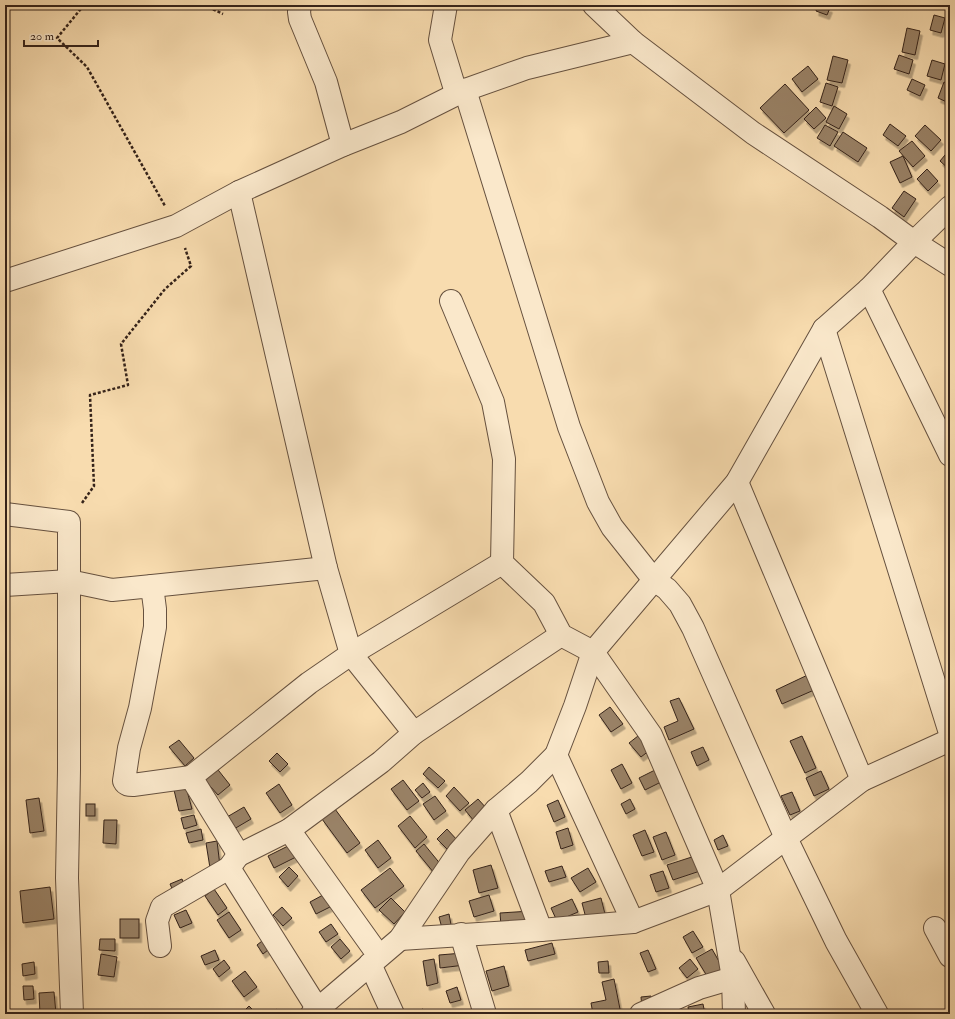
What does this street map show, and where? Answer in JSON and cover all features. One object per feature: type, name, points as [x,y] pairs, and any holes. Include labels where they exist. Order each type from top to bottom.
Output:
[{"type":"street","points":[[300,5],[300,19],[326,82],[343,145]]},
{"type":"street","points":[[446,5],[440,40],[454,86],[456,89],[465,90]]},
{"type":"street","points":[[594,5],[633,42],[753,133],[950,265]]},
{"type":"street","points":[[5,281],[176,226],[240,192],[343,145],[401,122],[465,90],[527,68],[633,42]]},
{"type":"street","points":[[465,90],[568,427],[598,502],[612,527],[654,580],[667,589],[680,604],[693,628],[786,838],[836,941],[877,1014]]},
{"type":"street","points":[[240,192],[326,568],[351,654],[414,733]]},
{"type":"street","points":[[191,777],[234,862],[314,1011],[400,939],[459,852],[496,810],[529,782],[556,755],[575,706],[593,652],[737,482],[824,329],[869,289],[950,207]]},
{"type":"street","points":[[869,289],[950,455]]},
{"type":"street","points":[[451,301],[493,402],[504,459],[502,563],[544,603],[561,635],[593,652],[651,735],[718,890],[733,978],[734,1014]]},
{"type":"street","points":[[824,329],[950,733]]},
{"type":"street","points":[[737,482],[862,780]]},
{"type":"street","points":[[5,514],[69,522],[69,770],[67,878],[72,1014]]},
{"type":"street","points":[[152,586],[155,609],[155,627],[140,708],[129,748],[124,782],[128,785],[191,777],[309,683],[351,654],[502,563]]},
{"type":"street","points":[[5,585],[69,581],[112,590],[326,568]]},
{"type":"street","points":[[160,946],[157,921],[162,907],[289,830],[381,762],[414,733],[561,635]]},
{"type":"street","points":[[400,939],[541,930],[633,922],[718,890],[862,780],[950,740]]},
{"type":"street","points":[[556,755],[633,922]]},
{"type":"street","points":[[496,810],[541,930]]},
{"type":"street","points":[[289,830],[375,960],[393,1014]]},
{"type":"street","points":[[935,928],[950,956]]},
{"type":"street","points":[[461,934],[485,1014]]},
{"type":"street","points":[[728,950],[764,1014]]},
{"type":"street","points":[[641,1014],[699,988],[733,978]]},
{"type":"path","points":[[69,522],[94,486],[90,395],[128,386],[121,344],[165,289],[191,266],[176,226],[87,67],[57,38],[84,5]]},
{"type":"path","points":[[204,5],[223,14]]},
{"type":"building","points":[[818,5],[830,8],[827,15],[816,11]]},
{"type":"building","points":[[934,15],[945,18],[941,33],[930,30]]},
{"type":"building","points":[[907,28],[920,31],[915,55],[902,52]]},
{"type":"building","points":[[899,55],[913,60],[909,74],[894,69]]},
{"type":"building","points":[[833,56],[848,60],[842,83],[827,80]]},
{"type":"building","points":[[932,60],[945,64],[941,80],[927,76]]},
{"type":"building","points":[[808,66],[818,79],[802,92],[792,79]]},
{"type":"building","points":[[912,79],[925,85],[920,96],[907,90]]},
{"type":"building","points":[[944,82],[950,84],[949,103],[938,98]]},
{"type":"building","points":[[826,83],[838,87],[832,106],[820,102]]},
{"type":"building","points":[[785,84],[809,110],[784,133],[760,108]]},
{"type":"building","points":[[834,106],[847,114],[839,129],[826,122]]},
{"type":"building","points":[[816,107],[826,118],[814,129],[804,119]]},
{"type":"building","points":[[890,124],[906,136],[898,146],[883,135]]},
{"type":"building","points":[[825,125],[838,132],[830,146],[817,138]]},
{"type":"building","points":[[925,125],[941,140],[931,151],[915,136]]},
{"type":"building","points":[[843,132],[867,148],[858,162],[834,146]]},
{"type":"building","points":[[912,141],[925,156],[913,167],[899,151]]},
{"type":"building","points":[[950,149],[950,170],[940,161]]},
{"type":"building","points":[[903,156],[912,177],[900,183],[890,162]]},
{"type":"building","points":[[927,169],[938,181],[928,191],[917,179]]},
{"type":"building","points":[[904,191],[916,199],[904,217],[892,208]]},
{"type":"building","points":[[814,672],[821,687],[782,704],[776,690]]},
{"type":"building","points":[[679,698],[694,729],[669,740],[664,727],[678,721],[670,701]]},
{"type":"building","points":[[610,707],[623,724],[611,732],[599,715]]},
{"type":"building","points":[[638,736],[650,750],[641,757],[629,743]]},
{"type":"building","points":[[802,736],[816,768],[805,773],[790,741]]},
{"type":"building","points":[[179,740],[194,758],[185,766],[169,747]]},
{"type":"building","points":[[703,747],[709,760],[697,766],[691,752]]},
{"type":"building","points":[[277,753],[288,764],[280,772],[269,761]]},
{"type":"building","points":[[622,764],[632,783],[621,789],[611,770]]},
{"type":"building","points":[[215,766],[230,785],[218,795],[202,777]]},
{"type":"building","points":[[429,767],[445,781],[438,788],[423,774]]},
{"type":"building","points":[[659,768],[665,780],[645,790],[639,778]]},
{"type":"building","points":[[821,771],[829,789],[814,796],[806,778]]},
{"type":"building","points":[[403,780],[419,801],[407,810],[391,789]]},
{"type":"building","points":[[423,783],[430,792],[422,798],[415,790]]},
{"type":"building","points":[[279,784],[292,805],[280,813],[266,793]]},
{"type":"building","points":[[186,787],[192,809],[179,811],[174,790]]},
{"type":"building","points":[[454,787],[469,803],[460,811],[446,796]]},
{"type":"building","points":[[792,792],[800,811],[790,815],[781,796]]},
{"type":"building","points":[[435,796],[446,811],[434,820],[423,804]]},
{"type":"building","points":[[39,798],[44,831],[30,833],[26,800]]},
{"type":"building","points":[[478,799],[488,810],[474,821],[465,810]]},
{"type":"building","points":[[630,799],[635,809],[626,814],[621,804]]},
{"type":"building","points":[[558,800],[565,817],[554,822],[547,805]]},
{"type":"building","points":[[86,804],[95,804],[95,816],[86,816]]},
{"type":"building","points":[[244,807],[251,819],[234,829],[227,817]]},
{"type":"building","points":[[335,809],[360,843],[347,853],[322,819]]},
{"type":"building","points":[[194,815],[197,825],[184,829],[181,818]]},
{"type":"building","points":[[410,816],[427,837],[415,848],[398,826]]},
{"type":"building","points":[[104,820],[117,820],[116,844],[103,843]]},
{"type":"building","points":[[568,828],[573,845],[561,849],[556,832]]},
{"type":"building","points":[[201,829],[203,840],[189,843],[186,833]]},
{"type":"building","points":[[447,829],[458,841],[448,850],[437,839]]},
{"type":"building","points":[[645,830],[654,852],[642,856],[633,835]]},
{"type":"building","points":[[666,832],[675,855],[662,860],[653,837]]},
{"type":"building","points":[[723,835],[728,846],[718,850],[714,840]]},
{"type":"building","points":[[378,840],[391,858],[378,868],[365,850]]},
{"type":"building","points":[[217,841],[220,866],[210,868],[206,843]]},
{"type":"building","points":[[424,844],[442,866],[434,873],[416,851]]},
{"type":"building","points":[[290,845],[296,857],[274,868],[268,856]]},
{"type":"building","points":[[698,855],[703,870],[673,880],[667,865]]},
{"type":"building","points":[[491,865],[498,888],[479,893],[473,870]]},
{"type":"building","points":[[562,866],[566,877],[549,882],[545,871]]},
{"type":"building","points":[[289,867],[298,876],[288,887],[279,877]]},
{"type":"building","points":[[390,868],[404,886],[375,908],[361,890]]},
{"type":"building","points":[[588,868],[596,882],[580,892],[571,878]]},
{"type":"building","points":[[663,871],[669,888],[656,892],[650,875]]},
{"type":"building","points":[[182,879],[186,889],[174,893],[170,884]]},
{"type":"building","points":[[50,887],[54,919],[23,923],[20,891]]},
{"type":"building","points":[[214,889],[227,908],[218,915],[205,896]]},
{"type":"building","points":[[323,895],[330,907],[316,914],[310,902]]},
{"type":"building","points":[[489,895],[494,911],[474,917],[469,901]]},
{"type":"building","points":[[391,898],[405,912],[394,924],[379,910]]},
{"type":"building","points":[[601,898],[606,918],[587,922],[582,903]]},
{"type":"building","points":[[572,899],[578,912],[557,921],[551,908]]},
{"type":"building","points":[[282,907],[292,918],[283,926],[273,915]]},
{"type":"building","points":[[186,910],[192,923],[180,928],[174,915]]},
{"type":"building","points":[[531,911],[531,925],[501,926],[500,913]]},
{"type":"building","points":[[229,912],[241,930],[229,938],[217,920]]},
{"type":"building","points":[[449,914],[452,930],[443,932],[439,917]]},
{"type":"building","points":[[120,919],[139,919],[139,938],[120,938]]},
{"type":"building","points":[[331,924],[338,934],[326,942],[319,932]]},
{"type":"building","points":[[693,931],[703,947],[692,953],[683,937]]},
{"type":"building","points":[[267,937],[273,946],[263,954],[257,945]]},
{"type":"building","points":[[100,939],[115,939],[115,951],[99,950]]},
{"type":"building","points":[[340,939],[350,951],[341,959],[331,947]]},
{"type":"building","points":[[552,943],[555,954],[528,961],[525,950]]},
{"type":"building","points":[[712,949],[725,972],[710,981],[696,958]]},
{"type":"building","points":[[215,950],[219,960],[205,965],[201,956]]},
{"type":"building","points":[[648,950],[656,969],[648,972],[640,953]]},
{"type":"building","points":[[463,953],[465,965],[440,968],[439,955]]},
{"type":"building","points":[[101,954],[117,957],[114,977],[98,975]]},
{"type":"building","points":[[434,959],[438,983],[427,986],[423,961]]},
{"type":"building","points":[[690,959],[698,969],[687,978],[679,968]]},
{"type":"building","points":[[224,960],[230,968],[219,977],[213,969]]},
{"type":"building","points":[[608,961],[609,973],[599,973],[598,962]]},
{"type":"building","points":[[34,962],[35,974],[23,976],[22,964]]},
{"type":"building","points":[[504,966],[509,986],[492,991],[486,971]]},
{"type":"building","points":[[245,971],[257,987],[244,997],[232,981]]},
{"type":"building","points":[[614,979],[621,1014],[593,1014],[591,1003],[606,1000],[602,982]]},
{"type":"building","points":[[23,986],[33,986],[34,999],[24,1000]]},
{"type":"building","points":[[457,987],[461,1000],[450,1003],[446,991]]},
{"type":"building","points":[[54,992],[56,1014],[40,1014],[39,993]]},
{"type":"building","points":[[651,996],[652,1007],[642,1008],[641,997]]},
{"type":"building","points":[[703,1004],[705,1014],[689,1014],[688,1007]]},
{"type":"building","points":[[249,1006],[257,1014],[241,1014]]},
{"type":"building","points":[[277,1009],[281,1014],[271,1014]]},
{"type":"building","points":[[423,1009],[425,1014],[412,1014],[412,1013]]},
{"type":"building","points":[[554,1010],[555,1014],[541,1014],[540,1012]]}]
